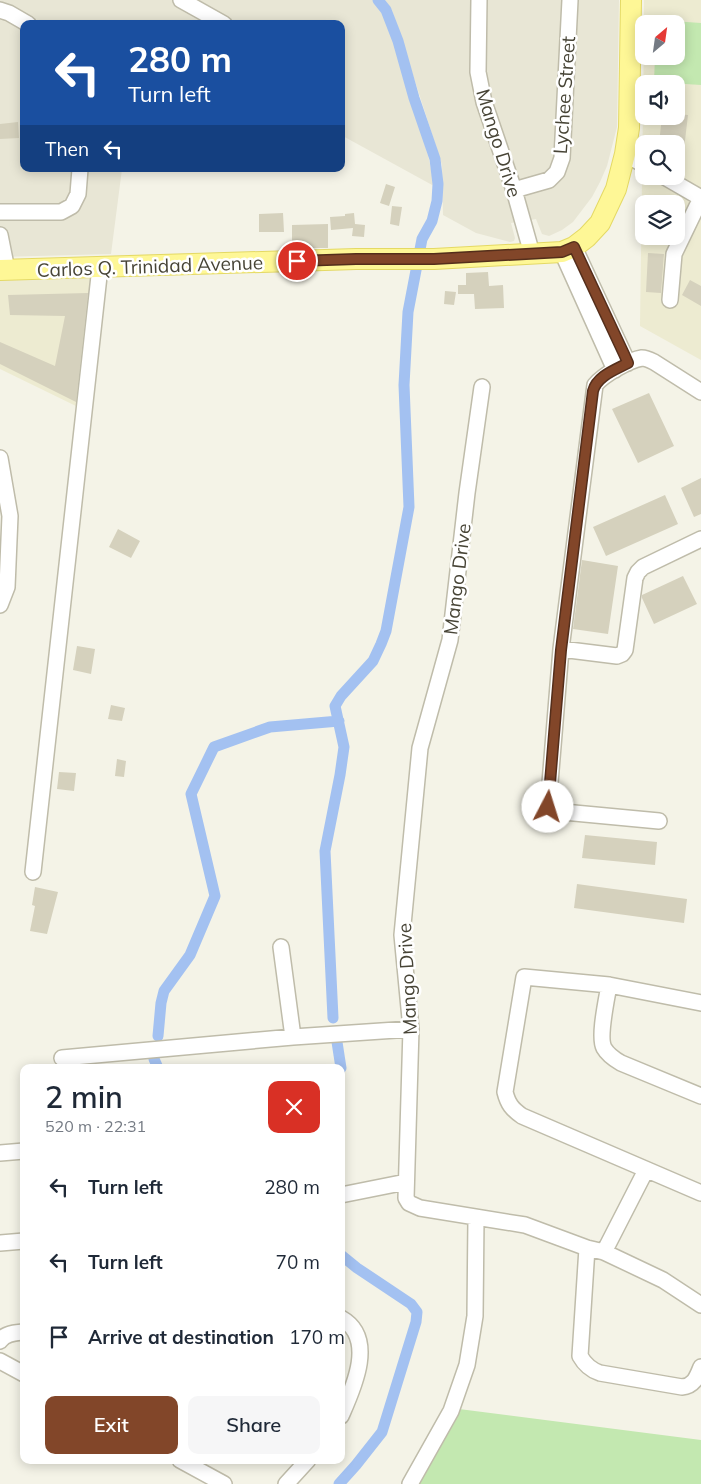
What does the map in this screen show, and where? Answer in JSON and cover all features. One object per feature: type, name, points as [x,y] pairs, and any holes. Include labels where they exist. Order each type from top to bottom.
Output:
[{"type":"main road","points":[[568,250],[587,237],[600,223],[616,189],[625,154],[629,128],[630,0]]},
{"type":"main road","name":"Carlos Q. Trinidad Avenue","points":[[3,270],[356,259],[434,259],[532,254],[568,250]]},
{"type":"street","points":[[181,0],[217,20]]},
{"type":"street","name":"Mango Drive","points":[[479,0],[478,72],[484,102],[514,190],[532,254]]},
{"type":"street","name":"Lychee Street","points":[[514,190],[549,180],[557,172],[562,158],[570,0]]},
{"type":"street","points":[[0,10],[21,20]]},
{"type":"street","points":[[625,154],[635,160]]},
{"type":"street","points":[[0,212],[61,212],[72,206],[78,194],[80,172]]},
{"type":"street","points":[[670,300],[674,254],[701,198],[679,185]]},
{"type":"street","points":[[0,235],[3,270]]},
{"type":"street","points":[[568,250],[622,367]]},
{"type":"street","points":[[33,872],[100,267]]},
{"type":"street","points":[[659,821],[553,811],[548,807],[561,650],[595,384],[599,379],[642,358],[648,359],[701,392]]},
{"type":"street","name":"Mango Drive","points":[[482,387],[467,493],[450,640],[420,748],[402,935],[411,1029],[406,1198],[414,1206],[525,1225],[587,1248],[604,1252],[663,1280],[701,1305]]},
{"type":"street","points":[[0,458],[10,516],[7,587],[0,604]]},
{"type":"street","points":[[561,650],[617,656],[622,654],[625,650],[635,578],[638,572],[643,567],[701,539]]},
{"type":"street","points":[[280,947],[294,1037]]},
{"type":"street","points":[[701,1003],[609,985],[524,977],[505,1092],[507,1102],[513,1110],[522,1116],[701,1193]]},
{"type":"street","points":[[609,985],[601,1036],[603,1046],[609,1055],[621,1063],[701,1096]]},
{"type":"street","points":[[62,1058],[294,1037],[411,1029]]},
{"type":"street","points":[[0,1154],[20,1152]]},
{"type":"street","points":[[604,1252],[646,1170]]},
{"type":"street","points":[[345,1194],[406,1182]]},
{"type":"street","points":[[410,1484],[451,1411],[467,1365],[475,1316],[476,1218]]},
{"type":"street","points":[[0,1243],[20,1241]]},
{"type":"street","points":[[587,1248],[580,1356],[587,1367],[600,1373],[682,1387],[694,1382],[701,1367]]},
{"type":"street","points":[[345,1321],[355,1331],[360,1344],[360,1366],[345,1407]]},
{"type":"street","points":[[0,1341],[2,1337],[20,1332]]},
{"type":"street","points":[[0,1361],[20,1372]]},
{"type":"street","points":[[187,1464],[224,1484]]},
{"type":"street","points":[[286,1484],[304,1464]]},
{"type":"shaded area","points":[[0,0],[374,0],[381,10],[394,41],[429,159],[434,186],[345,137],[345,20],[20,20],[20,172],[122,172],[111,254],[0,257]]},
{"type":"shaded area","points":[[385,0],[619,0],[617,127],[607,166],[600,182],[592,197],[573,222],[549,236],[542,234],[536,219],[511,223],[515,238],[514,241],[510,242],[476,233],[443,215],[442,165],[392,10]]},
{"type":"shaded area","points":[[644,0],[701,0],[701,360],[640,326],[641,245],[685,245],[685,195],[642,195],[642,185],[685,185],[685,135],[643,135],[643,125],[685,125],[685,75],[643,75],[644,65],[685,65],[685,15],[644,15]]},
{"type":"shaded area","points":[[96,271],[78,407],[0,369],[0,276]]},
{"type":"green space","points":[[685,22],[701,23],[701,85],[685,84],[685,75],[654,75],[655,65],[685,65]]},
{"type":"green space","points":[[459,1409],[701,1440],[701,1484],[418,1484]]},
{"type":"building","points":[[685,115],[688,115],[685,140],[685,135],[660,135],[661,125],[685,125]]},
{"type":"building","points":[[18,122],[19,138],[0,139],[0,124]]},
{"type":"building","points":[[386,184],[395,187],[389,206],[380,203]]},
{"type":"building","points":[[392,206],[402,207],[399,226],[390,224]]},
{"type":"building","points":[[283,213],[284,232],[259,232],[259,214]]},
{"type":"building","points":[[354,213],[355,224],[365,225],[364,237],[352,236],[353,228],[331,230],[330,217]]},
{"type":"building","points":[[328,224],[328,248],[292,248],[292,225]]},
{"type":"building","points":[[648,253],[664,254],[661,293],[646,292]]},
{"type":"building","points":[[488,272],[489,286],[503,285],[504,308],[475,309],[474,294],[458,294],[458,285],[466,285],[466,273]]},
{"type":"building","points":[[690,280],[701,286],[701,306],[682,295]]},
{"type":"building","points":[[445,291],[456,292],[454,305],[444,304]]},
{"type":"building","points":[[88,293],[76,402],[0,364],[0,342],[55,366],[65,316],[10,315],[8,295]]},
{"type":"building","points":[[649,393],[674,446],[638,463],[612,409]]},
{"type":"building","points":[[701,478],[701,514],[694,517],[681,488]]},
{"type":"building","points":[[665,495],[678,524],[606,556],[593,527]]},
{"type":"building","points":[[118,529],[140,541],[131,558],[109,547]]},
{"type":"building","points":[[582,560],[618,566],[608,634],[573,629]]},
{"type":"building","points":[[683,576],[697,604],[654,624],[642,595]]},
{"type":"building","points":[[77,646],[95,649],[91,674],[73,670]]},
{"type":"building","points":[[111,705],[125,708],[122,721],[108,719]]},
{"type":"building","points":[[117,759],[126,761],[124,777],[115,776]]},
{"type":"building","points":[[59,772],[76,773],[74,791],[57,789]]},
{"type":"building","points":[[585,835],[657,842],[655,865],[582,858]]},
{"type":"building","points":[[577,884],[687,899],[684,923],[574,908]]},
{"type":"building","points":[[35,887],[58,892],[47,934],[30,931],[35,906],[32,905]]},
{"type":"waterway","points":[[333,1018],[325,851],[344,747],[335,706],[341,696],[373,661],[386,631],[409,507],[404,385],[408,312],[422,239],[432,221],[437,201],[438,184],[435,159],[414,98],[398,41],[386,10],[378,0]]},
{"type":"waterway","points":[[158,1036],[164,991],[190,955],[215,896],[191,794],[214,747],[270,727],[339,721]]},
{"type":"waterway","points":[[337,1042],[340,1064]]},
{"type":"waterway","points":[[154,1059],[156,1064]]},
{"type":"waterway","points":[[339,1484],[382,1432],[416,1322],[417,1312],[411,1304],[345,1258]]},
{"type":"route","points":[[297,261],[434,259],[562,252],[574,247],[624,354],[628,363],[599,379],[593,391],[561,650],[548,807]]}]
